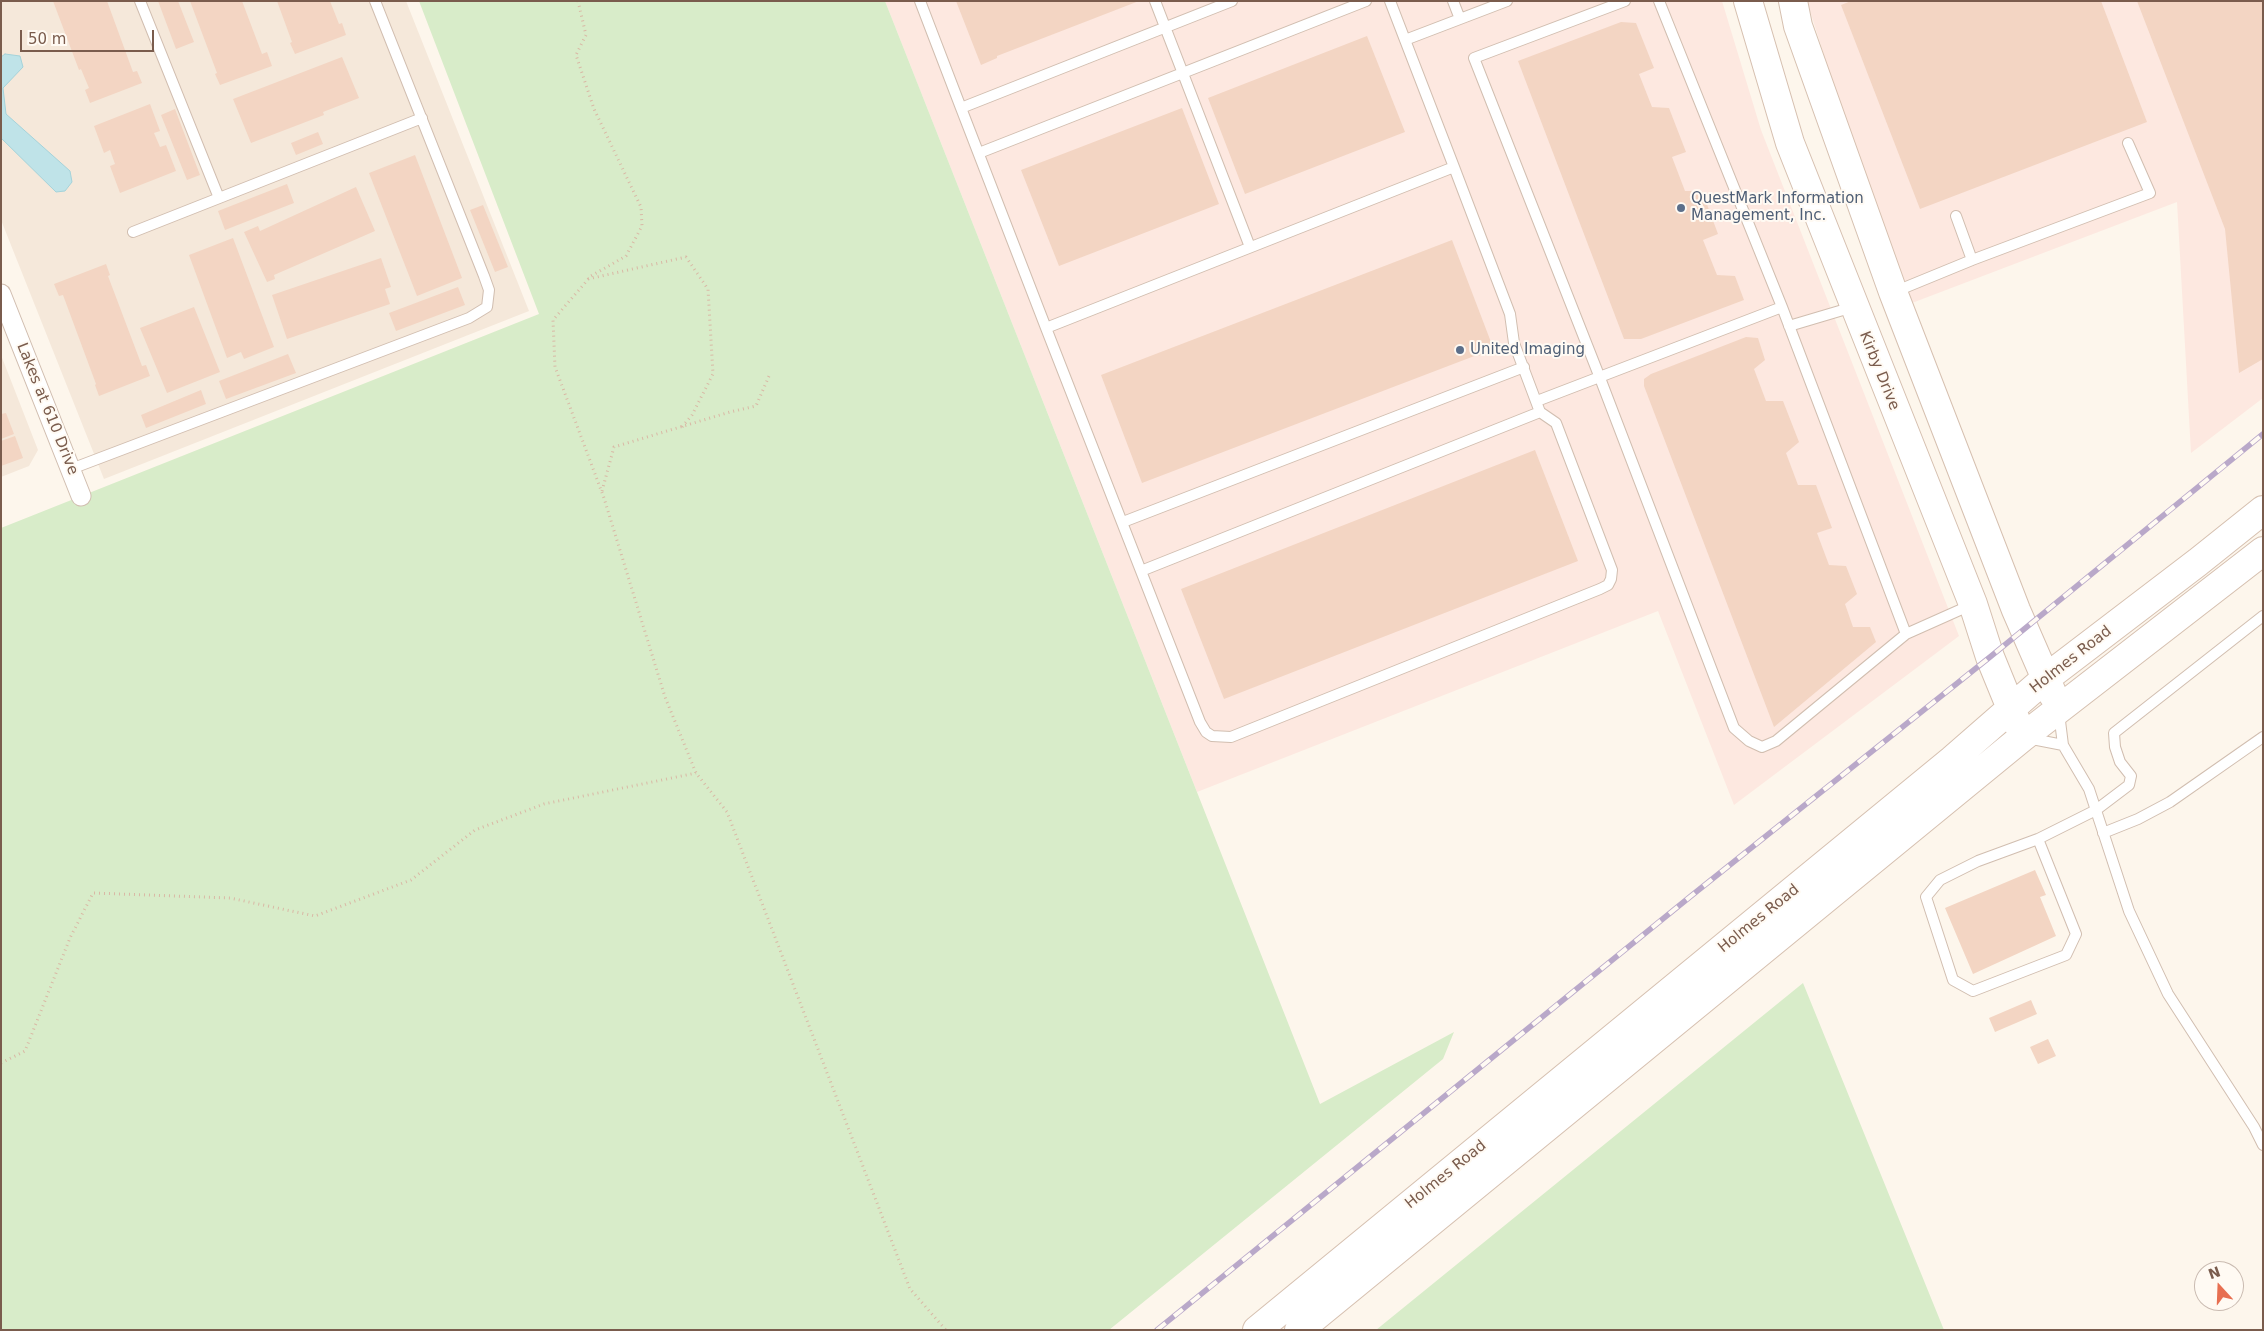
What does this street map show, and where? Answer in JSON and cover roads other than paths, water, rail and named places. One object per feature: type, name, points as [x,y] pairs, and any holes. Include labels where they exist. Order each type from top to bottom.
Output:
[{"type":"main road","name":"Kirby Drive","points":[[1748,1],[1790,143],[1853,307],[1973,604],[2010,708],[2023,737]]},
{"type":"main road","points":[[1793,1],[1798,26],[1893,292],[2016,610],[2059,710]]},
{"type":"main road","points":[[1853,307],[1893,292]]},
{"type":"main road","name":"Holmes Road","points":[[1257,1330],[1952,760],[2046,678],[2263,510]]},
{"type":"main road","name":"Holmes Road","points":[[1299,1330],[2023,737],[2263,551]]},
{"type":"street","name":"Lakes at 610 Drive","points":[[1,294],[81,496]]},
{"type":"lane","points":[[140,1],[219,198]]},
{"type":"lane","points":[[71,469],[469,318],[486,307],[488,290],[484,276],[476,260],[375,1]]},
{"type":"lane","points":[[920,1],[1200,722],[1206,732],[1212,736],[1231,737],[1608,585],[1611,579],[1612,570],[1556,424],[1540,412],[1514,343],[1510,314],[1390,1]]},
{"type":"lane","points":[[1155,1],[1250,247]]},
{"type":"lane","points":[[961,108],[1232,1]]},
{"type":"lane","points":[[979,152],[1366,1]]},
{"type":"lane","points":[[1453,1],[1460,19]]},
{"type":"lane","points":[[1405,40],[1507,1]]},
{"type":"lane","points":[[1625,1],[1474,58],[1600,378],[1734,728],[1749,741],[1762,748],[1776,741],[1906,634],[1973,604]]},
{"type":"lane","points":[[1659,1],[1782,307],[1906,634]]},
{"type":"lane","points":[[133,232],[422,118]]},
{"type":"lane","points":[[1893,292],[2150,193],[2128,143]]},
{"type":"lane","points":[[1046,328],[1454,167]]},
{"type":"lane","points":[[1956,216],[1972,260]]},
{"type":"lane","points":[[1536,401],[1782,307]]},
{"type":"lane","points":[[1789,326],[1853,307]]},
{"type":"lane","points":[[1122,522],[1524,367]]},
{"type":"lane","points":[[1141,571],[1540,412]]},
{"type":"lane","points":[[2038,839],[2076,934],[2066,955],[1973,991],[1953,980],[1926,897],[1940,880],[1978,861],[2038,839],[2096,810],[2129,785],[2131,776],[2120,762],[2115,746],[2114,733],[2263,616]]},
{"type":"lane","points":[[2059,710],[2063,745],[2089,789],[2129,911],[2168,994],[2254,1127],[2263,1145]]},
{"type":"lane","points":[[2023,737],[2063,745]]},
{"type":"lane","points":[[2103,833],[2138,819],[2170,802],[2263,737]]},
{"type":"water","points":[[5,54],[20,56],[23,67],[3,88],[6,114],[70,171],[72,182],[65,191],[56,192],[1,138],[1,57]]},
{"type":"railway","points":[[1157,1330],[2263,434]]},
{"type":"place","name":"QuestMark Information Management, Inc.","points":[[1681,208]]},
{"type":"place","name":"United Imaging","points":[[1460,350]]}]
